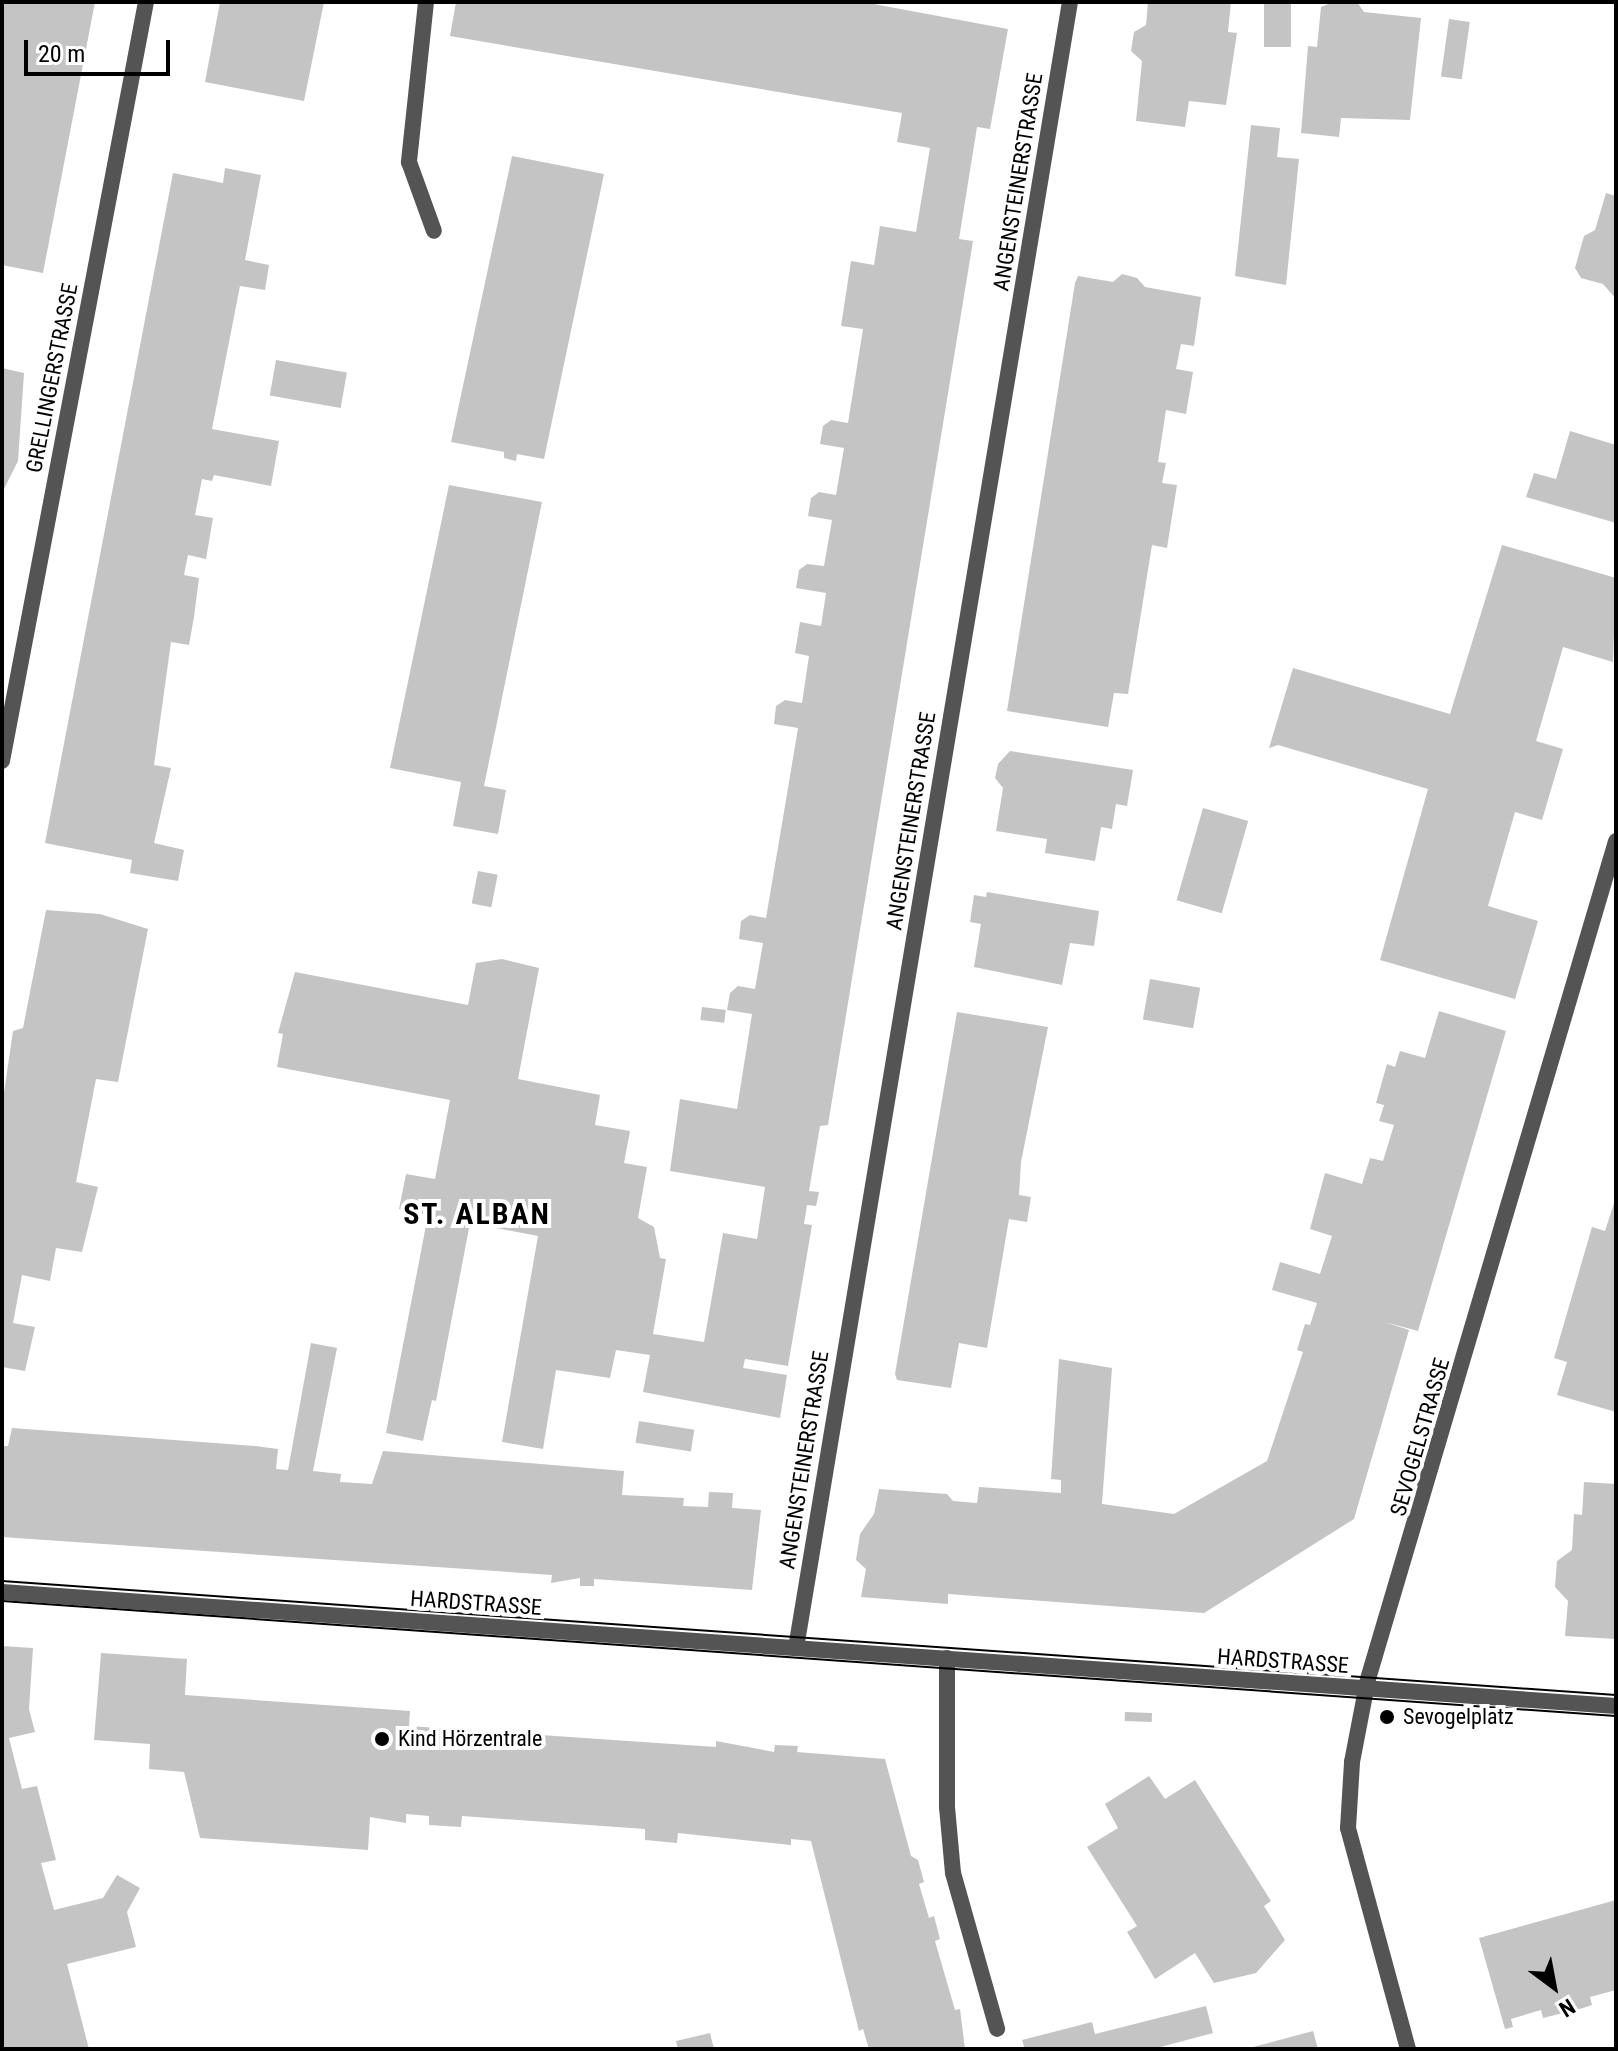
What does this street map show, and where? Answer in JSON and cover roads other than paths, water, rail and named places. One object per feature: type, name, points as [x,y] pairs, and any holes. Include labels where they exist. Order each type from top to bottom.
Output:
[{"type":"street","name":"GRELLINGERSTRASSE","points":[[2,761],[146,2]]},
{"type":"street","points":[[426,2],[409,162],[434,231]]},
{"type":"street","name":"ANGENSTEINERSTRASSE","points":[[796,1648],[1070,2]]},
{"type":"street","name":"SEVOGELSTRASSE","points":[[1408,2049],[1348,1828],[1347,1795],[1366,1689],[1616,841]]},
{"type":"street","name":"HARDSTRASSE","points":[[2,1592],[1616,1706]]},
{"type":"street","points":[[947,1658],[947,1807],[953,1873],[997,2029]]},
{"type":"tram line","points":[[2,1581],[1616,1695]]},
{"type":"tram line","points":[[2,1601],[1616,1716]]},
{"type":"place","name":"Sevogelplatz","points":[[1387,1717]]},
{"type":"place","name":"Kind Hörzentrale","points":[[382,1739]]},
{"type":"district","name":"ST. ALBAN","points":[[477,1214]]}]
